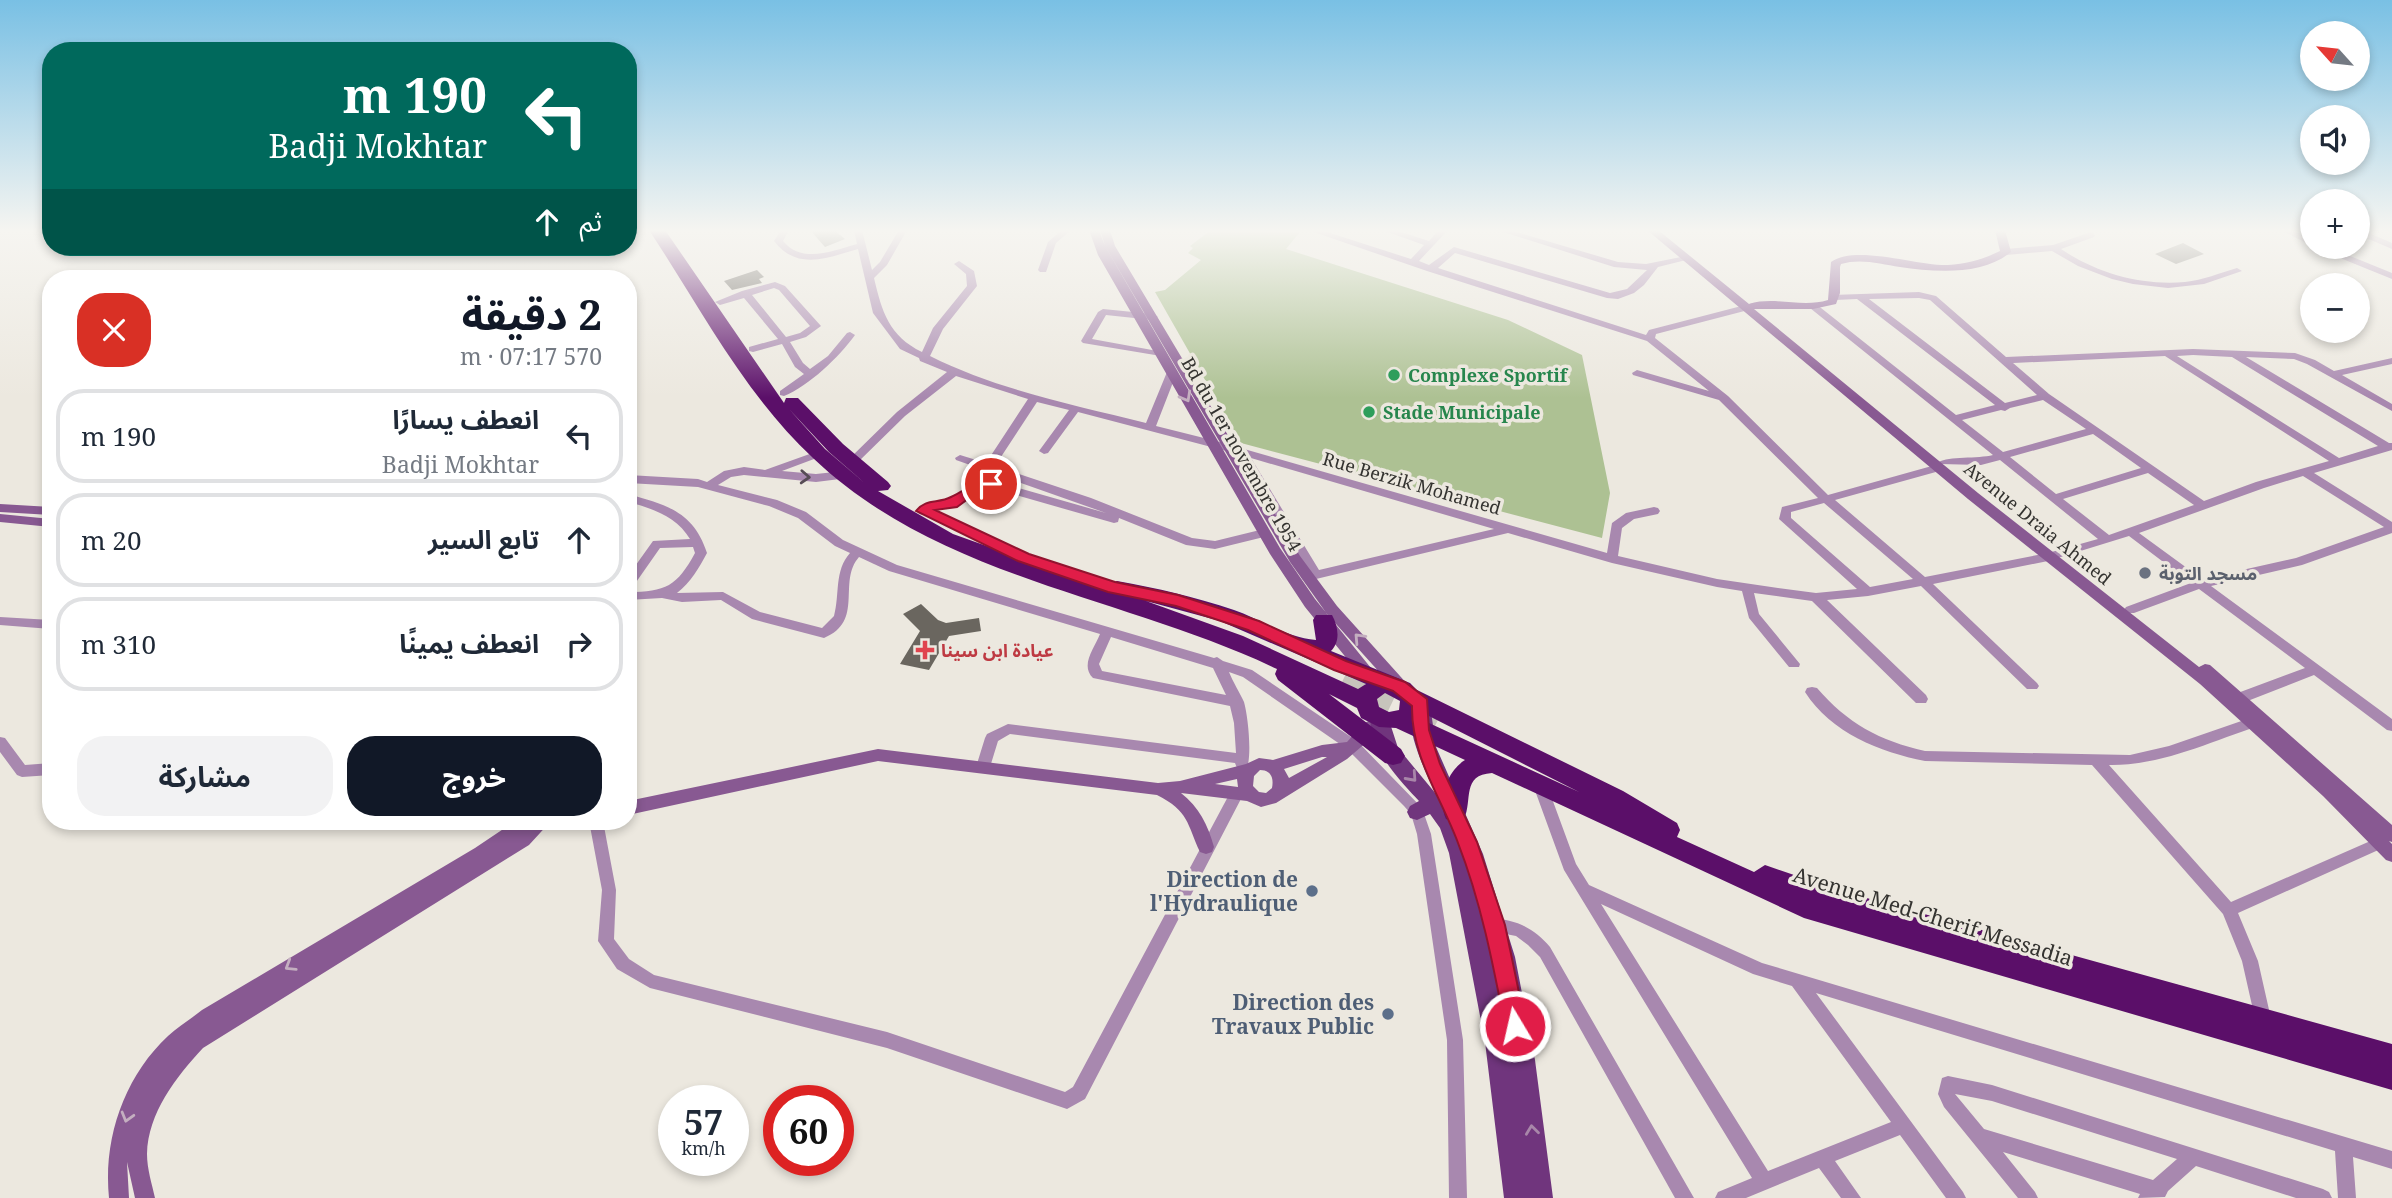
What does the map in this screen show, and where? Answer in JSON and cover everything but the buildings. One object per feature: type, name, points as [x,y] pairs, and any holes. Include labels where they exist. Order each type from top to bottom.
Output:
[{"type":"highway","points":[[695,286],[764,389],[818,454],[986,542],[1232,628],[1343,680]]},
{"type":"highway","points":[[709,286],[784,393],[848,469]]},
{"type":"highway","name":"Avenue Med-Cherif Messadia","points":[[848,469],[900,513],[954,540],[1030,571],[1221,636],[1270,656],[1804,907],[2039,977],[2392,1076]]},
{"type":"highway","points":[[1114,588],[1178,600],[1228,616],[1303,648],[1387,711],[1393,756]]},
{"type":"highway","points":[[1303,648],[1318,648],[1326,643],[1328,631],[1324,620]]},
{"type":"highway","points":[[1221,636],[1268,662],[1387,711]]},
{"type":"highway","name":"Avenue Med-Cherif Messadia","points":[[1387,711],[1668,830],[1770,878],[1813,893],[2264,1023],[2392,1057]]},
{"type":"highway","points":[[1455,812],[1455,792],[1459,776],[1473,765],[1494,763]]},
{"type":"main road","points":[[1387,711],[1435,775],[1455,812],[1485,925],[1517,1198]]},
{"type":"main road","points":[[1393,756],[1425,807],[1451,828],[1485,925],[1508,978],[1540,1198]]},
{"type":"street","points":[[720,302],[767,286],[779,286],[816,326],[813,331],[753,349]]},
{"type":"street","name":"Rue Berzik Mohamed","points":[[874,286],[883,319],[904,347],[954,372],[1034,398],[1212,443],[1612,559],[1747,587],[1816,597],[1868,592],[2053,556],[2107,540],[2260,485],[2389,446]]},
{"type":"street","points":[[924,359],[938,328],[972,286]]},
{"type":"street","name":"Bd du 1er novembre 1954","points":[[1125,286],[1146,316],[1172,372],[1264,534],[1387,711]]},
{"type":"street","points":[[1131,286],[1146,316],[1237,451],[1312,576],[1387,711],[1402,794],[1425,807],[1424,834],[1457,1063],[1458,1198]]},
{"type":"street","points":[[1494,286],[1651,335],[1724,398],[1826,499],[1924,582],[2032,686]]},
{"type":"street","points":[[1580,286],[1615,296],[1632,293],[1638,286]]},
{"type":"street","name":"Avenue Draia Ahmed","points":[[1721,286],[1749,307]]},
{"type":"street","name":"Avenue Draia Ahmed","points":[[1725,286],[2205,680],[2386,839]]},
{"type":"street","points":[[1834,286],[1835,297]]},
{"type":"street","points":[[745,293],[784,340],[799,365],[811,375]]},
{"type":"street","points":[[1651,335],[1749,307],[1777,303],[1814,306],[1827,304],[1835,297],[1859,296],[1933,298],[2045,396],[2202,505]]},
{"type":"street","points":[[1859,296],[2005,408]]},
{"type":"street","points":[[1814,306],[2107,540]]},
{"type":"street","points":[[1146,316],[1102,313],[1086,341],[1163,355]]},
{"type":"street","points":[[784,393],[832,358],[850,335]]},
{"type":"street","points":[[2005,360],[2168,353],[2295,356],[2392,408]]},
{"type":"street","points":[[2168,353],[2338,462]]},
{"type":"street","points":[[2236,355],[2389,446]]},
{"type":"street","points":[[2333,374],[2392,361]]},
{"type":"street","points":[[708,486],[737,472],[816,478],[848,469],[901,414],[954,372]]},
{"type":"street","points":[[1150,427],[1172,372]]},
{"type":"street","points":[[1637,373],[1724,398]]},
{"type":"street","points":[[1956,418],[2045,396]]},
{"type":"street","points":[[988,468],[1034,398]]},
{"type":"street","points":[[1044,451],[1076,408]]},
{"type":"street","points":[[1868,592],[1785,519],[1786,510],[1941,465],[1981,462],[2095,430]]},
{"type":"street","points":[[766,473],[818,454]]},
{"type":"street","points":[[960,458],[1108,518],[1128,520],[1202,544],[1228,543],[1264,534]]},
{"type":"street","points":[[2054,498],[2148,470]]},
{"type":"street","points":[[2306,473],[2392,528]]},
{"type":"street","points":[[637,479],[682,481],[773,503],[802,515],[857,552],[893,568],[1107,633],[1387,711]]},
{"type":"street","points":[[923,511],[934,504],[954,503],[976,486],[986,484],[1046,493]]},
{"type":"street","points":[[637,501],[664,509],[682,519],[699,543],[701,553],[691,573],[674,591],[666,595]]},
{"type":"street","points":[[0,508],[42,510]]},
{"type":"street","points":[[1612,559],[1616,526],[1630,516],[1654,511]]},
{"type":"street","points":[[0,518],[42,522]]},
{"type":"street","points":[[2130,610],[2200,584],[2298,562],[2392,528]]},
{"type":"street","points":[[1312,576],[1508,529]]},
{"type":"street","points":[[2129,531],[2392,726]]},
{"type":"street","points":[[637,573],[657,544],[699,543]]},
{"type":"street","points":[[637,596],[666,595],[682,598],[723,596],[756,616],[824,633],[841,618],[844,576],[848,562],[857,552]]},
{"type":"street","name":"Avenue Draia Ahmed","points":[[2053,556],[2130,610],[2240,698],[2386,839],[2392,855]]},
{"type":"street","points":[[1747,587],[1752,615],[1794,664]]},
{"type":"street","points":[[1816,597],[1921,699]]},
{"type":"street","points":[[0,621],[42,624]]},
{"type":"street","points":[[1107,633],[1093,664],[1093,670],[1098,675],[1237,702]]},
{"type":"street","points":[[598,830],[609,890],[606,941],[623,964],[650,981],[887,1040],[1067,1101],[1079,1093],[1206,847],[1243,795],[1244,732],[1237,702],[1217,662]]},
{"type":"street","points":[[2240,698],[2316,668]]},
{"type":"street","points":[[1812,692],[1830,714],[1849,730],[1892,749],[1925,756],[2096,760],[2148,757],[2253,722]]},
{"type":"street","points":[[983,767],[992,738],[1008,729],[1245,767],[1270,767],[1322,751],[1387,711]]},
{"type":"street","points":[[1180,787],[1263,799],[1280,791],[1387,711]]},
{"type":"street","points":[[0,742],[22,771],[42,770]]},
{"type":"street","points":[[637,806],[878,755],[1158,789],[1180,787],[1245,767]]},
{"type":"street","points":[[2096,760],[2229,910],[2250,961],[2264,1023]]},
{"type":"street","points":[[1270,767],[1283,780],[1280,791]]},
{"type":"street","points":[[1540,785],[1569,866],[1587,891],[1764,1181]]},
{"type":"street","points":[[1158,789],[1185,804],[1202,830],[1206,847]]},
{"type":"street","points":[[119,1198],[118,1147],[131,1103],[171,1045],[209,1016],[517,830]]},
{"type":"street","points":[[145,1198],[136,1155],[141,1131],[170,1072],[196,1042],[517,830]]},
{"type":"street","points":[[2229,910],[2386,839]]},
{"type":"street","points":[[1587,891],[1687,939],[1759,969],[2392,1160]]},
{"type":"street","points":[[1485,925],[1527,933],[1545,952],[1685,1198]]},
{"type":"street","points":[[1796,979],[1901,1126],[1957,1198]]},
{"type":"street","points":[[2029,1198],[1946,1094],[1948,1084],[1972,1087],[2323,1198]]},
{"type":"street","points":[[1724,1198],[1901,1126]]},
{"type":"street","points":[[1980,1137],[2153,1194],[2194,1156]]},
{"type":"street","points":[[2343,1145],[2347,1198]]},
{"type":"street","points":[[1823,1159],[1852,1198]]},
{"type":"green space","name":"Complexe Sportif","points":[[1170,286],[1401,286],[1508,320],[1582,355],[1610,493],[1602,538],[1241,443],[1155,292]]},
{"type":"tunnel","points":[[1343,680],[1436,724]]},
{"type":"place","name":"Complexe Sportif","points":[[1394,375]]},
{"type":"place","name":"Stade Municipale","points":[[1369,412]]},
{"type":"place","name":"مسجد التوبة","points":[[2145,573]]},
{"type":"place","name":"عيادة ابن سينا","points":[[925,650]]},
{"type":"place","name":"Direction de l'Hydraulique","points":[[1312,891]]},
{"type":"place","name":"Direction des Travaux Public","points":[[1388,1014]]},
{"type":"route","points":[[991,484],[976,486],[952,504],[934,504],[923,511],[1024,558],[1114,588],[1178,600],[1254,626],[1340,665],[1399,687],[1421,704],[1420,730],[1431,764],[1468,842],[1495,925],[1508,978],[1515,1026]]}]
